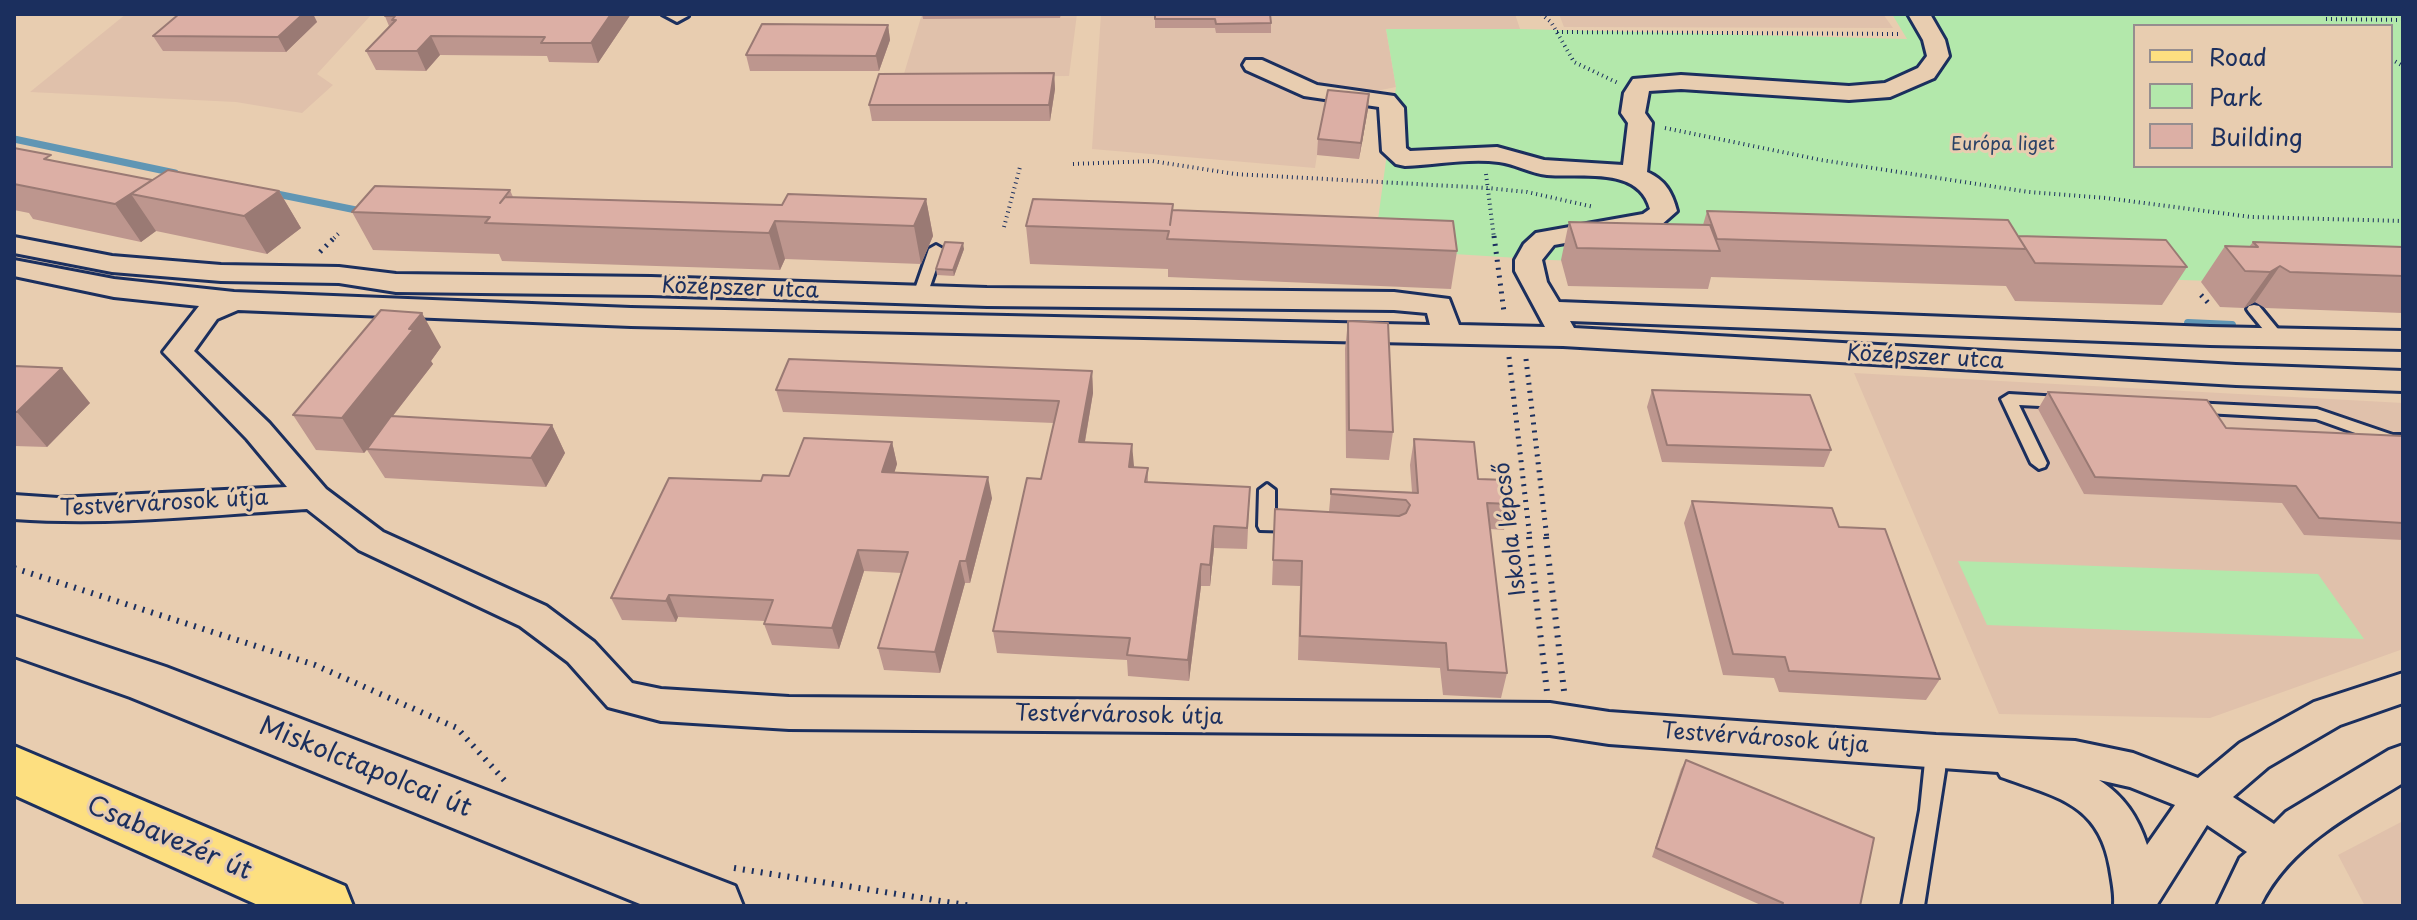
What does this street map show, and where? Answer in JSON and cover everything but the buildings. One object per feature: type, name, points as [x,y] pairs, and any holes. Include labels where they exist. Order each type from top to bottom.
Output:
[{"type":"main road","name":"Csabavezér út","points":[[14,770],[324,906]]},
{"type":"street","points":[[1634,174],[1640,123],[1633,113],[1636,93],[1641,84],[1656,81],[1849,93],[1890,90],[1926,73],[1938,56],[1934,40],[1919,14]]},
{"type":"street","points":[[1254,65],[1312,91],[1386,101],[1392,108],[1394,151],[1405,159],[1499,154],[1543,167],[1634,174],[1651,182],[1663,196],[1664,211],[1651,220],[1545,239],[1534,246],[1527,258],[1527,273],[1558,324]]},
{"type":"street","name":"Középszer utca","points":[[14,245],[112,264],[221,273],[339,275],[396,283],[651,286],[920,295],[1394,301],[1439,305],[1447,334]]},
{"type":"street","name":"Középszer utca","points":[[14,268],[114,288],[234,301],[631,317],[1447,334],[1558,324],[2210,336],[2251,323],[2277,337],[2403,340]]},
{"type":"street","points":[[318,303],[339,275]]},
{"type":"street","name":"Testvérvárosok útja","points":[[234,301],[207,313],[178,352],[258,431],[314,497],[371,541],[533,616],[581,652],[621,696],[661,705],[789,713],[1559,719],[1609,728],[1936,752],[2075,758],[2133,770],[2202,799],[2277,849]]},
{"type":"street","name":"Középszer utca","points":[[1558,324],[2236,375],[2403,381]]},
{"type":"street","points":[[2210,336],[2236,375]]},
{"type":"street","name":"Testvérvárosok útja","points":[[14,507],[58,510],[150,507],[314,497]]},
{"type":"street","name":"Miskolctapolcai út","points":[[14,636],[148,682],[701,895]]},
{"type":"street","points":[[2136,901],[2202,799],[2254,755],[2327,713],[2403,688]]},
{"type":"street","name":"Testvérvárosok útja","points":[[1986,755],[2074,785],[2096,800],[2117,822],[2126,846],[2136,901]]},
{"type":"street","points":[[2238,906],[2255,872],[2300,825],[2403,762]]},
{"type":"lane","points":[[920,295],[936,249]]},
{"type":"lane","points":[[2039,463],[2009,399],[2071,402]]},
{"type":"lane","points":[[2178,408],[2317,414],[2392,440],[2403,440]]},
{"type":"lane","points":[[1267,490],[1266,526],[1309,528]]},
{"type":"lane","points":[[1913,906],[1935,785],[1936,752]]},
{"type":"path","points":[[1541,14],[1551,22],[1574,62],[1636,93]]},
{"type":"path","points":[[2326,19],[2403,20]]},
{"type":"path","points":[[1557,32],[1899,34]]},
{"type":"path","points":[[1640,123],[1821,160],[2029,192],[2106,198],[2251,217],[2403,221]]},
{"type":"path","points":[[1073,164],[1152,161],[1235,174],[1488,188],[1527,192],[1651,220]]},
{"type":"path","points":[[1004,227],[1020,167]]},
{"type":"path","points":[[1488,188],[1511,328],[1559,719]]},
{"type":"path","points":[[314,258],[339,233]]},
{"type":"path","points":[[2201,295],[2210,305]]},
{"type":"path","name":"Iskola lépcső","points":[[1511,328],[1524,487],[1559,719]]},
{"type":"path","points":[[1516,487],[1524,487]]},
{"type":"path","points":[[14,568],[315,665],[457,728],[509,785]]},
{"type":"path","points":[[701,895],[972,906]]},
{"type":"shaded area","points":[[126,14],[372,14],[317,74],[333,85],[302,113],[236,102],[30,92]]},
{"type":"shaded area","points":[[922,14],[1077,14],[1069,76],[903,77]]},
{"type":"shaded area","points":[[1101,14],[1515,14],[1520,29],[1386,29],[1396,87],[1376,91],[1368,109],[1359,159],[1317,155],[1315,168],[1092,149]]},
{"type":"shaded area","points":[[1559,14],[1883,14],[1893,28],[1564,27]]},
{"type":"shaded area","points":[[1854,373],[2403,403],[2403,649],[2210,718],[1999,714]]},
{"type":"shaded area","points":[[2403,821],[2403,906],[2365,906],[2338,855]]},
{"type":"green space","name":"Európa liget","points":[[1892,14],[2403,14],[2403,287],[1550,260],[1374,249],[1396,87],[1386,29],[1520,29],[1907,39]]},
{"type":"green space","points":[[1958,561],[2318,574],[2364,639],[1987,625]]},
{"type":"waterway","points":[[14,139],[175,173]]},
{"type":"waterway","points":[[272,193],[361,211]]},
{"type":"waterway","points":[[2188,323],[2232,325]]}]
